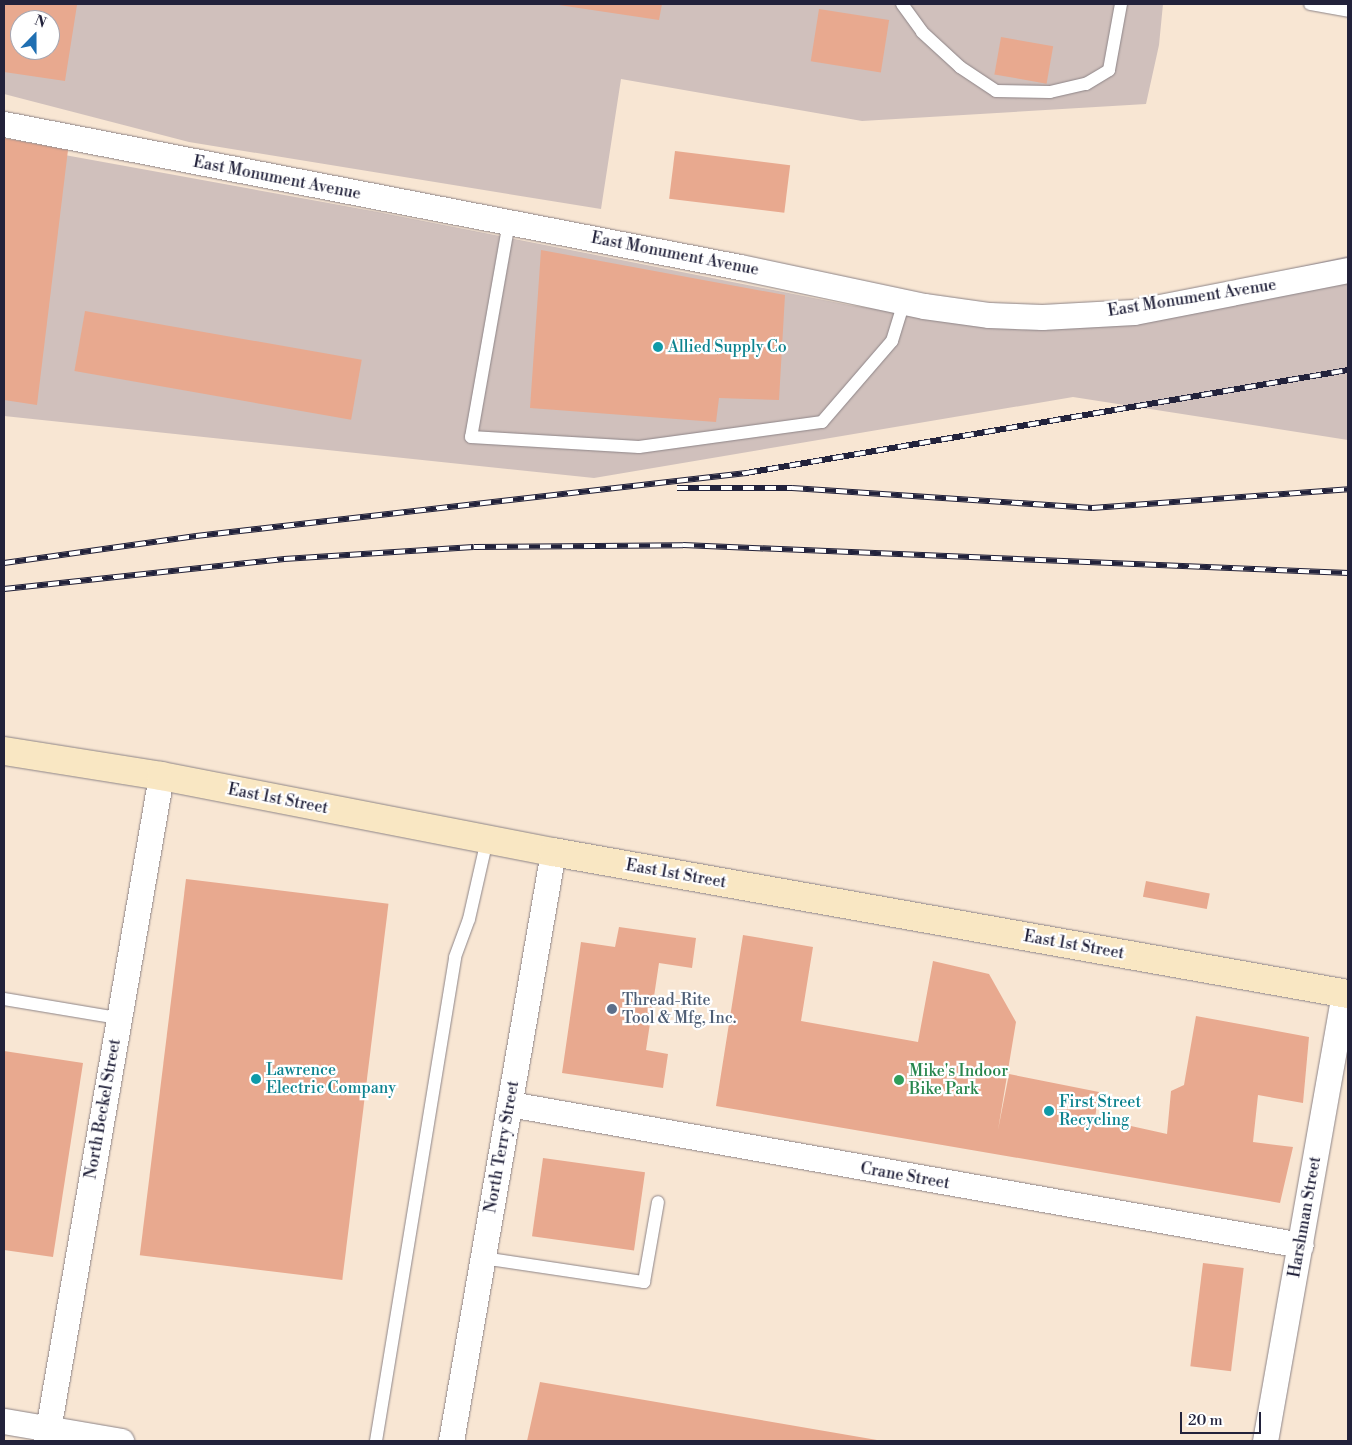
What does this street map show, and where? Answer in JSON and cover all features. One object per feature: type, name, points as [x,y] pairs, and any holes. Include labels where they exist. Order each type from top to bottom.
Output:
[{"type":"main road","name":"East 1st Street","points":[[4,751],[161,776],[552,852],[1346,993]]},
{"type":"street","name":"East Monument Avenue","points":[[4,124],[509,222],[904,302],[998,316],[1042,317],[1134,312],[1348,270]]},
{"type":"street","name":"North Beckel Street","points":[[47,1435],[161,776]]},
{"type":"street","name":"North Terry Street","points":[[451,1441],[552,852]]},
{"type":"street","name":"Harshman Street","points":[[1265,1441],[1346,993]]},
{"type":"street","name":"Crane Street","points":[[510,1104],[1301,1245]]},
{"type":"street","points":[[4,1421],[47,1435],[121,1441]]},
{"type":"lane","points":[[902,4],[922,32],[960,67],[996,91],[1050,92],[1086,84],[1109,70],[1121,4]]},
{"type":"lane","points":[[1310,4],[1348,10]]},
{"type":"lane","points":[[509,222],[471,437],[639,447],[822,422],[892,341],[904,302]]},
{"type":"lane","points":[[376,1441],[455,957],[470,918],[487,840]]},
{"type":"lane","points":[[4,999],[118,1018]]},
{"type":"lane","points":[[482,1258],[644,1282],[658,1202]]},
{"type":"shaded area","points":[[4,4],[1163,4],[1159,45],[1146,104],[862,121],[621,79],[601,209],[189,142],[4,94]]},
{"type":"shaded area","points":[[4,144],[378,212],[849,305],[1022,330],[1348,256],[1348,440],[1073,397],[594,478],[4,416]]},
{"type":"building","points":[[4,4],[77,5],[65,81],[4,72]]},
{"type":"building","points":[[552,4],[662,4],[659,20]]},
{"type":"building","points":[[819,9],[889,20],[881,72],[811,61]]},
{"type":"building","points":[[1001,37],[1053,46],[1047,84],[994,74]]},
{"type":"building","points":[[4,138],[68,150],[37,405],[4,400]]},
{"type":"building","points":[[675,151],[790,165],[784,213],[669,199]]},
{"type":"building","name":"Allied Supply Co","points":[[541,250],[785,295],[779,400],[719,398],[716,422],[530,408]]},
{"type":"building","points":[[85,311],[362,360],[351,420],[74,371]]},
{"type":"building","name":"Lawrence Electric Company","points":[[186,879],[388,904],[342,1280],[140,1255]]},
{"type":"building","points":[[1146,881],[1210,893],[1207,909],[1143,897]]},
{"type":"building","name":"Thread-Rite Tool & Mfg, Inc.","points":[[619,927],[696,938],[692,968],[659,963],[646,1050],[668,1054],[663,1088],[562,1073],[581,942],[615,947]]},
{"type":"building","points":[[743,935],[813,947],[801,1021],[918,1042],[933,961],[989,974],[1016,1022],[998,1130],[1009,1074],[1099,1092],[1095,1118],[1167,1134],[1171,1091],[1184,1085],[1196,1016],[1309,1037],[1303,1103],[1258,1095],[1253,1142],[1293,1147],[1280,1203],[716,1106]]},
{"type":"building","points":[[4,1051],[83,1063],[53,1257],[4,1250]]},
{"type":"building","points":[[543,1158],[645,1172],[634,1251],[532,1236]]},
{"type":"building","points":[[1203,1263],[1244,1268],[1231,1371],[1190,1366]]},
{"type":"building","points":[[540,1382],[877,1440],[877,1441],[527,1441]]},
{"type":"railway","points":[[4,563],[196,536],[746,473],[1348,370]]},
{"type":"railway","points":[[677,488],[792,488],[1092,508],[1348,489]]},
{"type":"railway","points":[[4,589],[284,559],[474,547],[683,545],[1348,573]]},
{"type":"place","name":"Allied Supply Co","points":[[658,347]]},
{"type":"place","name":"Thread-Rite Tool & Mfg, Inc.","points":[[612,1009]]},
{"type":"place","name":"Lawrence Electric Company","points":[[256,1079]]},
{"type":"place","name":"Mike's Indoor Bike Park","points":[[899,1080]]},
{"type":"place","name":"First Street Recycling","points":[[1049,1111]]}]
